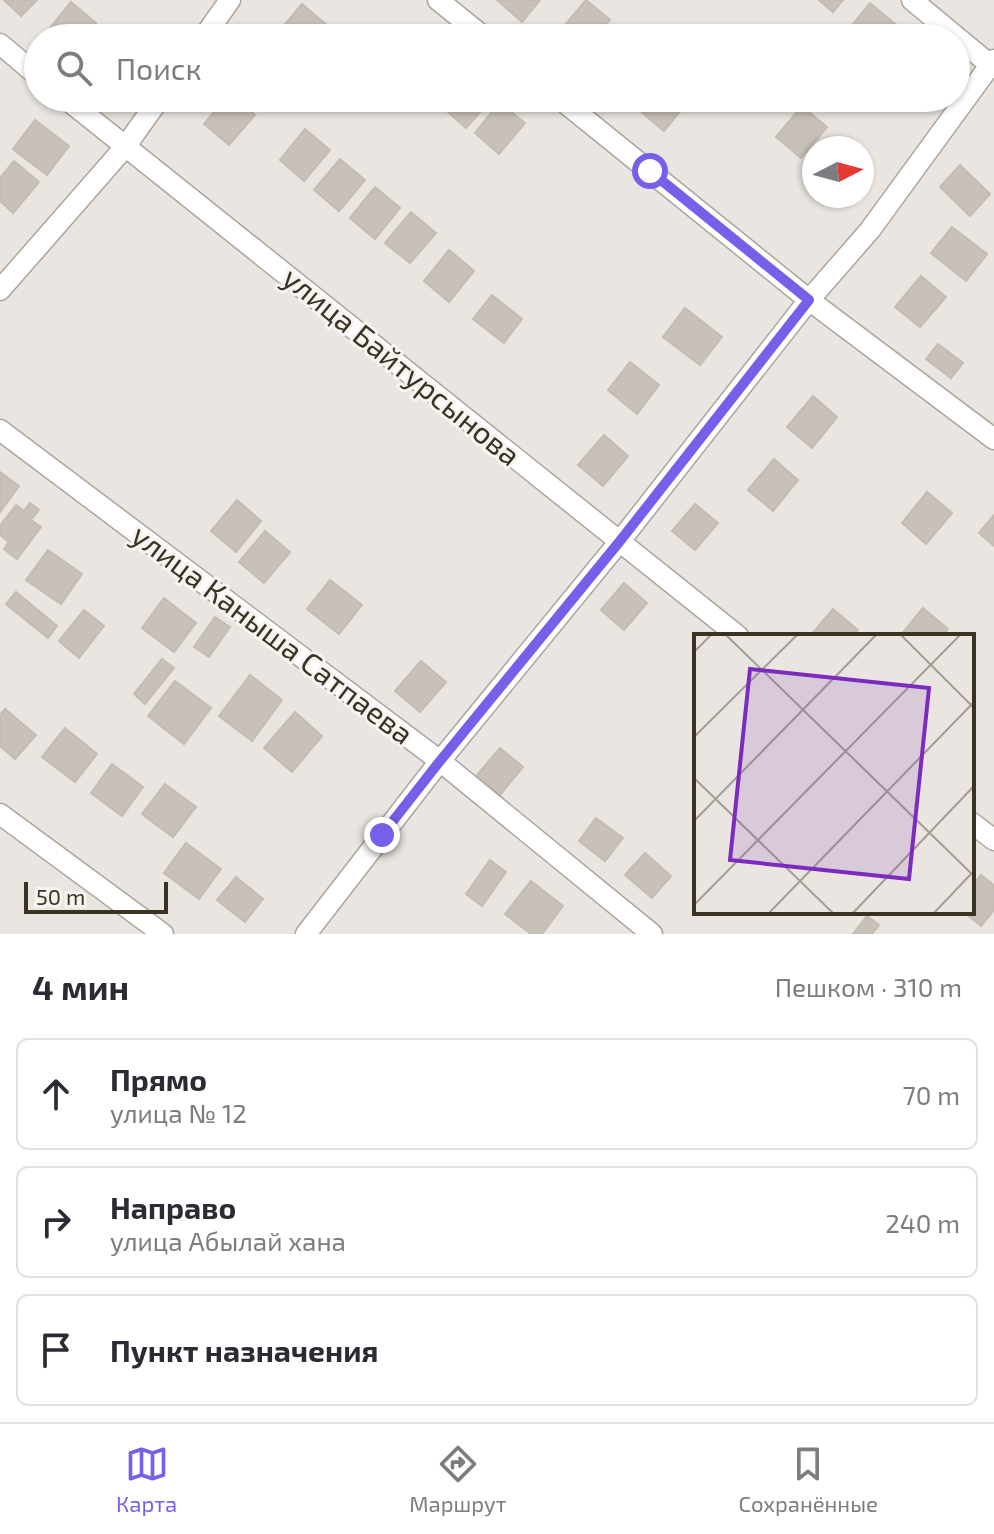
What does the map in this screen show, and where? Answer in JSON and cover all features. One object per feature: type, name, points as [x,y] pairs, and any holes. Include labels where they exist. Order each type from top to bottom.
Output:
[{"type":"street","points":[[213,24],[230,0]]},
{"type":"street","points":[[438,0],[468,24]]},
{"type":"street","points":[[912,0],[942,24]]},
{"type":"street","points":[[0,44],[24,64]]},
{"type":"street","points":[[970,47],[993,65],[970,96]]},
{"type":"street","name":"улица Байтурсынова","points":[[82,112],[736,634]]},
{"type":"street","points":[[0,290],[125,147],[150,112]]},
{"type":"street","points":[[576,112],[809,300],[994,439]]},
{"type":"street","points":[[306,934],[440,761],[620,541],[809,300],[870,230],[958,112]]},
{"type":"street","name":"улица Каныша Сатпаева","points":[[0,430],[440,761],[652,934]]},
{"type":"street","points":[[0,814],[163,934]]},
{"type":"street","points":[[974,825],[994,840]]},
{"type":"building","points":[[4,0],[37,0],[21,16]]},
{"type":"building","points":[[497,0],[540,0],[522,22]]},
{"type":"building","points":[[586,0],[610,20],[607,24],[566,24]]},
{"type":"building","points":[[819,0],[843,0],[833,12]]},
{"type":"building","points":[[71,2],[96,23],[95,24],[53,24]]},
{"type":"building","points":[[870,3],[895,24],[853,24]]},
{"type":"building","points":[[302,4],[326,24],[285,24]]},
{"type":"building","points":[[214,112],[251,112],[255,115],[229,145],[204,124]]},
{"type":"building","points":[[448,112],[480,112],[466,128]]},
{"type":"building","points":[[492,112],[512,112],[525,123],[499,154],[475,133]]},
{"type":"building","points":[[642,112],[679,112],[664,131]]},
{"type":"building","points":[[797,112],[809,112],[827,127],[819,136],[802,136],[801,158],[776,137]]},
{"type":"building","points":[[35,120],[69,146],[47,175],[13,149]]},
{"type":"building","points":[[305,129],[330,150],[304,181],[280,160]]},
{"type":"building","points":[[340,159],[365,180],[339,211],[314,190]]},
{"type":"building","points":[[14,161],[39,182],[13,213],[0,201],[0,178]]},
{"type":"building","points":[[960,165],[990,194],[970,216],[940,187]]},
{"type":"building","points":[[375,187],[400,208],[375,239],[350,218]]},
{"type":"building","points":[[411,212],[436,233],[410,263],[385,243]]},
{"type":"building","points":[[952,227],[987,254],[966,281],[931,253]]},
{"type":"building","points":[[449,250],[474,271],[449,302],[424,281]]},
{"type":"building","points":[[921,276],[946,297],[920,327],[895,307]]},
{"type":"building","points":[[492,295],[522,319],[504,343],[473,319]]},
{"type":"building","points":[[685,308],[722,337],[700,365],[663,337]]},
{"type":"building","points":[[938,344],[963,363],[951,378],[926,359]]},
{"type":"building","points":[[630,362],[659,385],[637,414],[608,390]]},
{"type":"building","points":[[813,396],[837,417],[812,448],[787,427]]},
{"type":"building","points":[[604,435],[628,456],[603,486],[578,465]]},
{"type":"building","points":[[774,459],[798,480],[773,511],[748,490]]},
{"type":"building","points":[[0,472],[19,486],[0,512]]},
{"type":"building","points":[[927,492],[952,513],[926,544],[902,523]]},
{"type":"building","points":[[237,500],[261,521],[236,552],[211,531]]},
{"type":"building","points":[[30,503],[39,510],[31,520],[41,527],[17,559],[4,549],[9,542],[0,535],[0,526],[16,505],[24,511]]},
{"type":"building","points":[[695,504],[718,523],[695,550],[672,531]]},
{"type":"building","points":[[994,515],[994,546],[979,533]]},
{"type":"building","points":[[265,531],[290,552],[264,583],[239,562]]},
{"type":"building","points":[[48,550],[82,574],[61,604],[26,580]]},
{"type":"building","points":[[330,580],[362,605],[339,634],[307,609]]},
{"type":"building","points":[[624,583],[647,603],[624,630],[601,610]]},
{"type":"building","points":[[16,592],[57,626],[48,638],[6,604]]},
{"type":"building","points":[[164,598],[196,623],[174,652],[142,628]]},
{"type":"building","points":[[923,608],[948,629],[944,634],[902,634]]},
{"type":"building","points":[[833,609],[858,630],[854,634],[812,634]]},
{"type":"building","points":[[84,610],[104,626],[79,658],[59,641]]},
{"type":"building","points":[[215,617],[230,627],[209,657],[194,647]]},
{"type":"building","points":[[162,659],[174,668],[145,704],[134,694]]},
{"type":"building","points":[[421,661],[446,682],[420,712],[395,691]]},
{"type":"building","points":[[250,675],[282,700],[252,741],[219,716]]},
{"type":"building","points":[[175,681],[211,708],[184,744],[148,716]]},
{"type":"building","points":[[5,709],[36,735],[15,759],[0,746],[0,715]]},
{"type":"building","points":[[295,712],[322,736],[292,772],[264,748]]},
{"type":"building","points":[[65,728],[97,754],[75,782],[42,757]]},
{"type":"building","points":[[500,748],[523,767],[500,795],[477,775]]},
{"type":"building","points":[[112,764],[143,787],[122,816],[91,793]]},
{"type":"building","points":[[165,784],[196,807],[173,837],[142,814]]},
{"type":"building","points":[[596,818],[623,838],[605,861],[579,841]]},
{"type":"building","points":[[186,843],[221,869],[199,899],[164,873]]},
{"type":"building","points":[[645,853],[671,876],[652,898],[625,875]]},
{"type":"building","points":[[490,860],[506,872],[482,906],[466,894]]},
{"type":"building","points":[[981,875],[994,885],[994,910],[981,926],[966,914],[974,914],[974,884]]},
{"type":"building","points":[[236,877],[263,899],[245,922],[217,900]]},
{"type":"building","points":[[531,881],[563,906],[542,934],[531,934],[505,914]]},
{"type":"building","points":[[867,916],[879,925],[872,934],[853,934]]},
{"type":"route","points":[[382,835],[620,541],[809,300],[650,171]]}]
